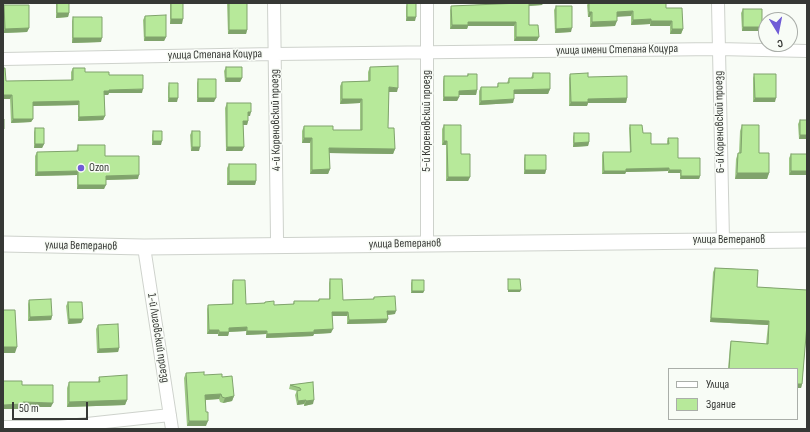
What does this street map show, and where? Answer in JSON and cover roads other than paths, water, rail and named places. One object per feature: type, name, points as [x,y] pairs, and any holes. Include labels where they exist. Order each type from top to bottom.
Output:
[{"type":"street","name":"4-й Кореновский проезд","points":[[274,3],[277,238]]},
{"type":"street","name":"5-й Кореновский проезд","points":[[426,3],[427,239]]},
{"type":"street","name":"6-й Кореновский проезд","points":[[718,3],[723,238]]},
{"type":"street","name":"улица имени Степана Коцура","points":[[427,53],[718,49],[807,51]]},
{"type":"street","name":"улица Степана Коцура","points":[[3,59],[427,53]]},
{"type":"street","name":"улица Ветеранов","points":[[3,244],[144,247],[807,236]]},
{"type":"street","name":"улица Ветеранов","points":[[3,241],[277,238],[723,238],[807,240]]},
{"type":"street","name":"1-й Лиговский проезд","points":[[144,247],[172,429]]},
{"type":"street","points":[[3,427],[60,427],[170,415]]},
{"type":"place","name":"Ozon","points":[[81,168]]}]
